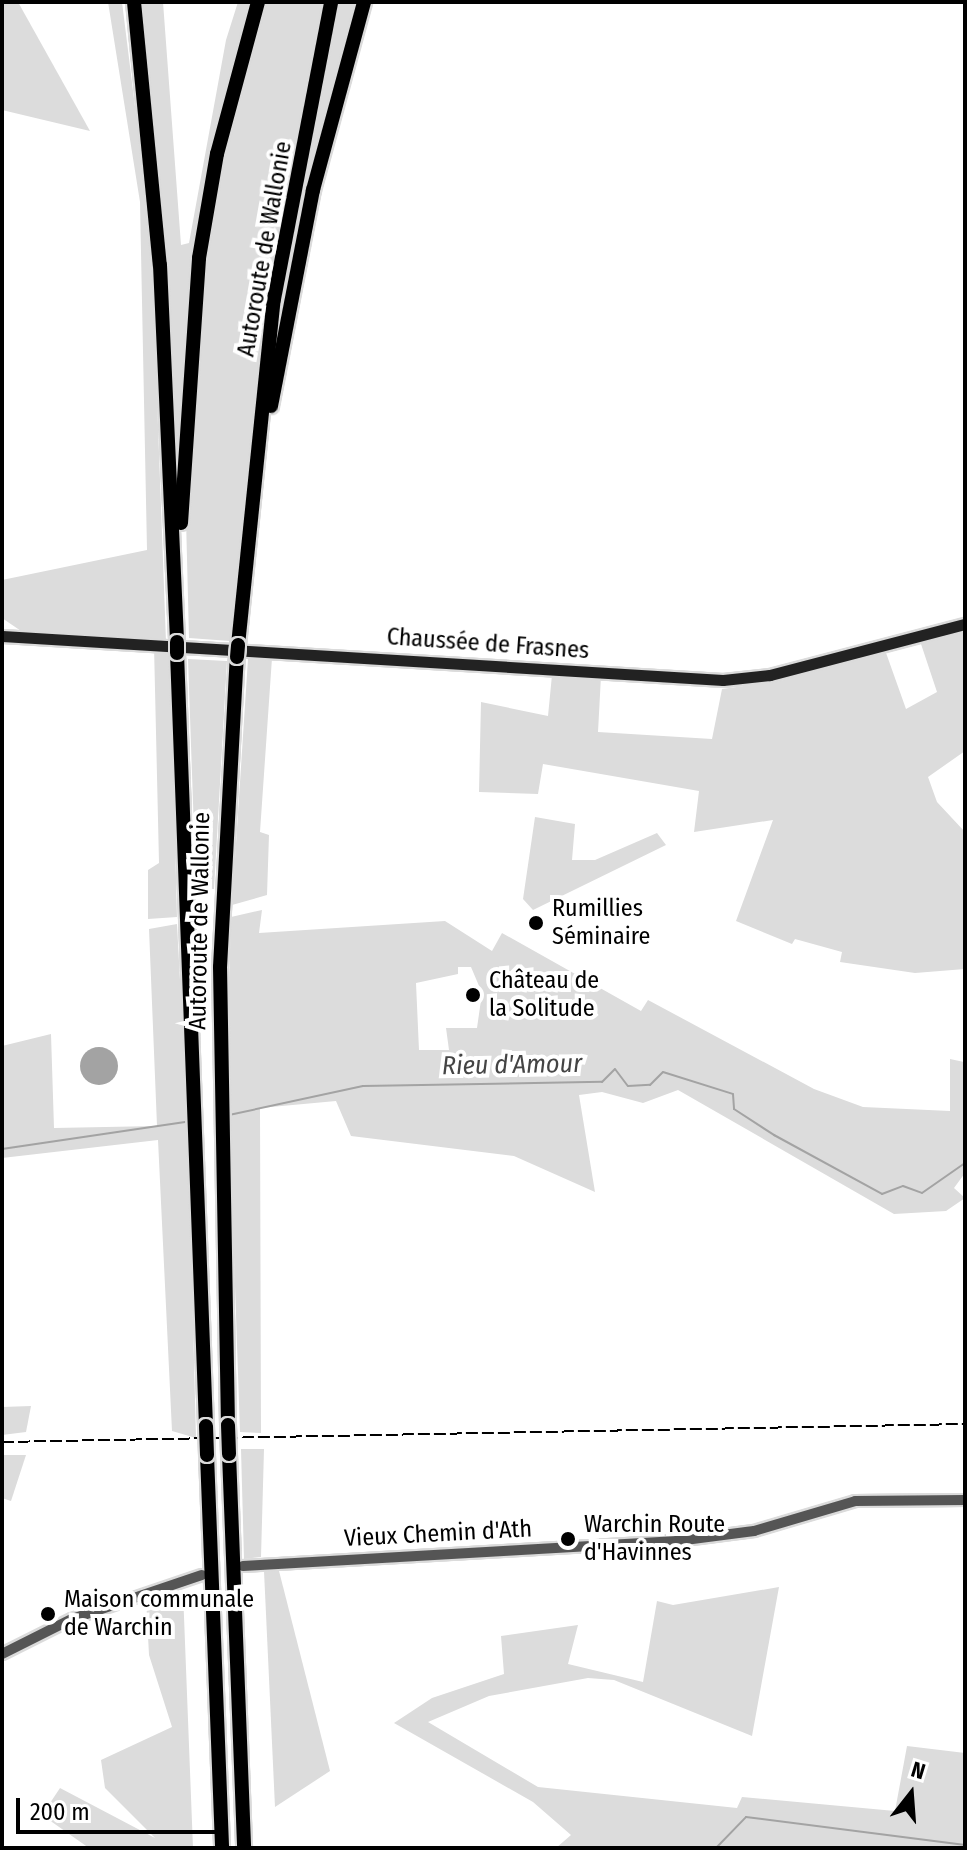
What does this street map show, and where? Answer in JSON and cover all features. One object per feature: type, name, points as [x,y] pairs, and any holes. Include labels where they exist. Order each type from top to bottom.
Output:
[{"type":"highway","name":"Autoroute de Wallonie","points":[[134,2],[160,265],[222,1848]]},
{"type":"highway","points":[[175,591],[199,258],[217,154],[258,2]]},
{"type":"highway","name":"Autoroute de Wallonie","points":[[244,1848],[228,1425],[219,981],[237,651],[274,299],[331,2]]},
{"type":"highway","points":[[257,456],[313,190],[364,2]]},
{"type":"main road","name":"Chaussée de Frasnes","points":[[2,636],[723,680],[770,675],[965,624]]},
{"type":"street","name":"Vieux Chemin d'Ath","points":[[243,1566],[677,1541],[754,1531],[855,1501],[965,1500]]},
{"type":"street","points":[[2,1654],[84,1614],[202,1575]]},
{"type":"shaded area","points":[[2,2],[18,2],[90,131],[2,110]]},
{"type":"shaded area","points":[[108,2],[122,2],[151,235],[166,642],[21,631],[2,618],[2,580],[147,550],[140,202]]},
{"type":"shaded area","points":[[140,2],[163,2],[181,245],[189,243],[226,40],[238,2],[251,2],[197,221],[176,458],[165,246]]},
{"type":"shaded area","points":[[265,2],[324,2],[264,323],[230,641],[189,638],[185,479],[203,258],[223,147]]},
{"type":"shaded area","points":[[339,2],[359,2],[274,359],[287,267]]},
{"type":"shaded area","points":[[965,631],[965,751],[928,777],[937,802],[965,832],[965,969],[915,973],[840,962],[842,952],[795,939],[792,944],[736,921],[773,820],[694,832],[699,791],[543,764],[538,794],[479,792],[481,702],[548,716],[552,675],[601,676],[598,732],[712,739],[722,689],[780,681],[885,650],[906,709],[937,692],[920,641]]},
{"type":"shaded area","points":[[154,646],[170,647],[177,917],[148,919],[148,870],[159,863]]},
{"type":"shaded area","points":[[272,658],[260,832],[269,835],[267,895],[232,905],[248,659]]},
{"type":"shaded area","points":[[188,659],[227,661],[214,889],[196,888]]},
{"type":"shaded area","points":[[535,817],[575,824],[572,860],[595,860],[657,833],[666,845],[533,910],[523,899]]},
{"type":"shaded area","points":[[262,910],[259,933],[445,921],[492,951],[502,933],[641,1011],[648,1000],[814,1089],[863,1107],[950,1111],[950,1059],[964,1062],[965,1173],[954,1188],[965,1198],[946,1211],[894,1214],[678,1090],[643,1103],[602,1092],[579,1095],[595,1192],[514,1156],[351,1136],[336,1101],[260,1108],[261,1433],[240,1432],[227,1052],[231,917]],"holes":[[[458,967],[471,967],[482,993],[477,1028],[446,1028],[449,1050],[419,1050],[416,983],[458,974]]]},
{"type":"shaded area","points":[[177,924],[188,1128],[196,1438],[172,1431],[158,1140],[2,1158],[2,1046],[51,1034],[54,1128],[157,1126],[149,929]]},
{"type":"shaded area","points":[[99,1047],[113,1052],[118,1066],[113,1080],[99,1085],[85,1080],[80,1066],[85,1052]]},
{"type":"shaded area","points":[[31,1406],[26,1432],[2,1435],[2,1407]]},
{"type":"shaded area","points":[[241,1449],[264,1449],[261,1557],[244,1559]]},
{"type":"shaded area","points":[[2,1455],[26,1455],[11,1501],[2,1498]]},
{"type":"shaded area","points":[[278,1567],[330,1771],[275,1807],[264,1571]]},
{"type":"shaded area","points":[[779,1587],[752,1736],[614,1680],[588,1678],[489,1696],[428,1722],[538,1787],[737,1808],[742,1797],[895,1811],[907,1746],[965,1753],[965,1848],[556,1848],[571,1835],[533,1802],[394,1723],[432,1698],[504,1674],[501,1636],[578,1625],[568,1664],[643,1682],[657,1601],[673,1605]]},
{"type":"shaded area","points":[[183,1591],[193,1848],[89,1848],[42,1815],[60,1788],[155,1838],[105,1788],[101,1760],[172,1727],[149,1655],[146,1598]]},
{"type":"waterway","name":"Rieu d'Amour","points":[[229,1115],[363,1086],[602,1082],[615,1069],[628,1086],[650,1085],[663,1072],[733,1094],[734,1109],[774,1135],[882,1194],[903,1186],[922,1193],[965,1163]]},
{"type":"waterway","name":"Rieu d'Amour","points":[[2,1149],[185,1122]]},
{"type":"waterway","points":[[716,1848],[746,1817],[965,1845]]},
{"type":"waterway","points":[[564,1848],[593,1848]]},
{"type":"waterway","points":[[694,1848],[706,1848]]},
{"type":"railway","points":[[2,1442],[965,1424]]},
{"type":"place","name":"Rumillies Séminaire","points":[[536,923]]},
{"type":"place","name":"Château de la Solitude","points":[[473,995]]},
{"type":"place","name":"Warchin Route d'Havinnes","points":[[568,1539]]},
{"type":"place","name":"Maison communale de Warchin","points":[[48,1614]]}]
